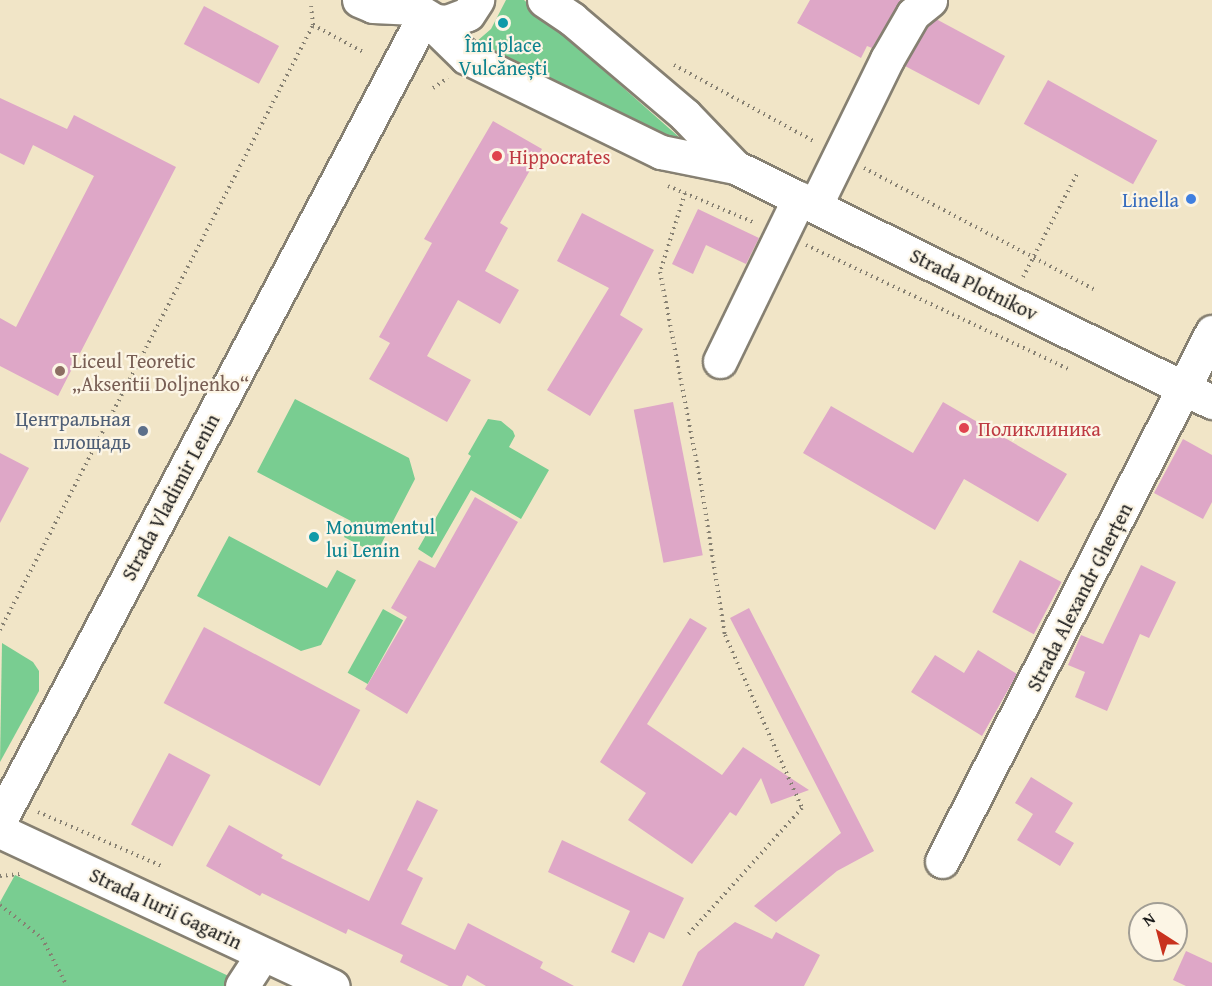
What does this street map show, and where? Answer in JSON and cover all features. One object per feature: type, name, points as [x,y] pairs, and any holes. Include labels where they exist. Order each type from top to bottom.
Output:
[{"type":"main road","points":[[358,0],[373,6],[417,8],[435,21],[458,20],[468,14],[477,0]]},
{"type":"main road","name":"Strada Plotnikov","points":[[544,0],[564,9],[685,115],[735,167]]},
{"type":"main road","points":[[720,360],[887,59],[914,14],[930,0]]},
{"type":"main road","name":"Strada Plotnikov","points":[[417,8],[466,57],[661,152],[735,167],[1199,395]]},
{"type":"main road","name":"Strada Vladimir Lenin","points":[[5,810],[417,8]]},
{"type":"main road","name":"Strada Alexandr Gherțen","points":[[942,861],[1199,395],[1212,332]]},
{"type":"main road","name":"Strada Iurii Gagarin","points":[[0,831],[333,986]]},
{"type":"main road","points":[[242,986],[264,954]]},
{"type":"path","points":[[0,630],[313,25],[311,6]]},
{"type":"path","points":[[313,25],[365,53]]},
{"type":"path","points":[[989,331],[1010,302],[1078,172]]},
{"type":"path","points":[[685,193],[660,272],[701,484],[725,635],[802,808],[686,937]]},
{"type":"path","points":[[5,810],[164,867]]},
{"type":"path","points":[[0,905],[42,938],[67,986]]},
{"type":"green space","points":[[506,0],[524,0],[688,145],[476,42],[491,29]]},
{"type":"green space","points":[[295,399],[409,458],[415,479],[376,554],[344,537],[351,521],[257,472]]},
{"type":"green space","points":[[488,419],[501,421],[513,431],[515,436],[509,447],[549,470],[521,519],[471,490],[432,558],[418,549],[471,456],[468,454]]},
{"type":"green space","points":[[229,536],[327,588],[337,570],[356,580],[321,645],[301,651],[197,596]]},
{"type":"green space","points":[[383,609],[403,620],[368,684],[348,673]]},
{"type":"green space","points":[[2,643],[33,662],[39,671],[39,691],[0,762]]},
{"type":"green space","points":[[15,875],[237,980],[233,986],[0,986],[0,902]]},
{"type":"building","points":[[810,0],[901,0],[872,48],[867,46],[861,58],[797,23]]},
{"type":"building","points":[[204,6],[279,46],[259,84],[184,44]]},
{"type":"building","points":[[936,19],[1005,56],[979,105],[905,66],[928,26]]},
{"type":"building","points":[[1048,80],[1157,141],[1133,184],[1024,124]]},
{"type":"building","points":[[0,98],[67,129],[74,115],[176,167],[58,396],[0,366],[0,318],[16,327],[94,176],[33,145],[24,165],[0,153]]},
{"type":"building","points":[[493,121],[542,149],[500,223],[508,228],[485,271],[519,290],[500,324],[458,300],[427,356],[471,380],[447,422],[369,379],[390,343],[379,337],[432,243],[424,239]]},
{"type":"building","points":[[698,209],[759,238],[746,264],[706,245],[693,274],[672,264]]},
{"type":"building","points":[[582,213],[654,250],[620,315],[643,329],[590,416],[547,390],[609,288],[557,261]]},
{"type":"building","points":[[673,402],[703,555],[664,563],[634,410]]},
{"type":"building","points":[[943,402],[1067,474],[1038,522],[964,479],[935,530],[803,453],[831,406],[913,453]]},
{"type":"building","points":[[1183,439],[1212,455],[1212,502],[1203,519],[1154,493]]},
{"type":"building","points":[[0,453],[29,468],[0,523]]},
{"type":"building","points":[[475,497],[518,522],[407,714],[365,689],[407,617],[391,608],[419,560],[435,568]]},
{"type":"building","points":[[1020,560],[1061,582],[1034,634],[992,612]]},
{"type":"building","points":[[1141,565],[1176,582],[1149,638],[1140,634],[1107,711],[1075,697],[1085,672],[1068,665],[1081,635],[1103,644]]},
{"type":"building","points":[[749,608],[874,851],[837,871],[776,922],[754,906],[841,833],[730,618]]},
{"type":"building","points":[[690,618],[707,628],[647,724],[722,775],[743,747],[809,790],[771,804],[761,778],[736,816],[730,812],[692,864],[628,820],[646,793],[600,762]]},
{"type":"building","points":[[204,627],[360,710],[320,786],[164,703]]},
{"type":"building","points":[[978,650],[1017,674],[982,736],[911,692],[935,655],[964,673]]},
{"type":"building","points":[[169,753],[210,775],[172,847],[131,825]]},
{"type":"building","points":[[1031,777],[1073,803],[1055,832],[1074,843],[1060,866],[1017,840],[1033,814],[1015,803]]},
{"type":"building","points":[[417,800],[438,810],[407,870],[423,878],[401,924],[455,950],[468,923],[543,962],[540,968],[574,986],[486,986],[467,975],[462,986],[449,986],[400,962],[403,955],[348,929],[346,934],[262,893],[260,896],[206,866],[229,825],[283,855],[281,858],[369,901]]},
{"type":"building","points":[[562,840],[684,898],[664,939],[649,932],[634,963],[611,952],[630,911],[548,872]]},
{"type":"building","points":[[735,922],[772,939],[776,932],[820,955],[804,986],[682,986],[698,952]]},
{"type":"building","points":[[1188,952],[1212,963],[1212,986],[1186,986],[1173,980],[1181,962],[1188,962]]},
{"type":"place","name":"Îmi place Vulcănești","points":[[503,23]]},
{"type":"place","name":"Hippocrates","points":[[497,156]]},
{"type":"place","name":"Linella","points":[[1191,199]]},
{"type":"place","name":"Liceul Teoretic „Aksentii Doljnenko“","points":[[60,371]]},
{"type":"place","name":"Поликлиника","points":[[964,428]]},
{"type":"place","name":"Центральная площадь","points":[[143,431]]},
{"type":"place","name":"Monumentul lui Lenin","points":[[314,537]]}]
